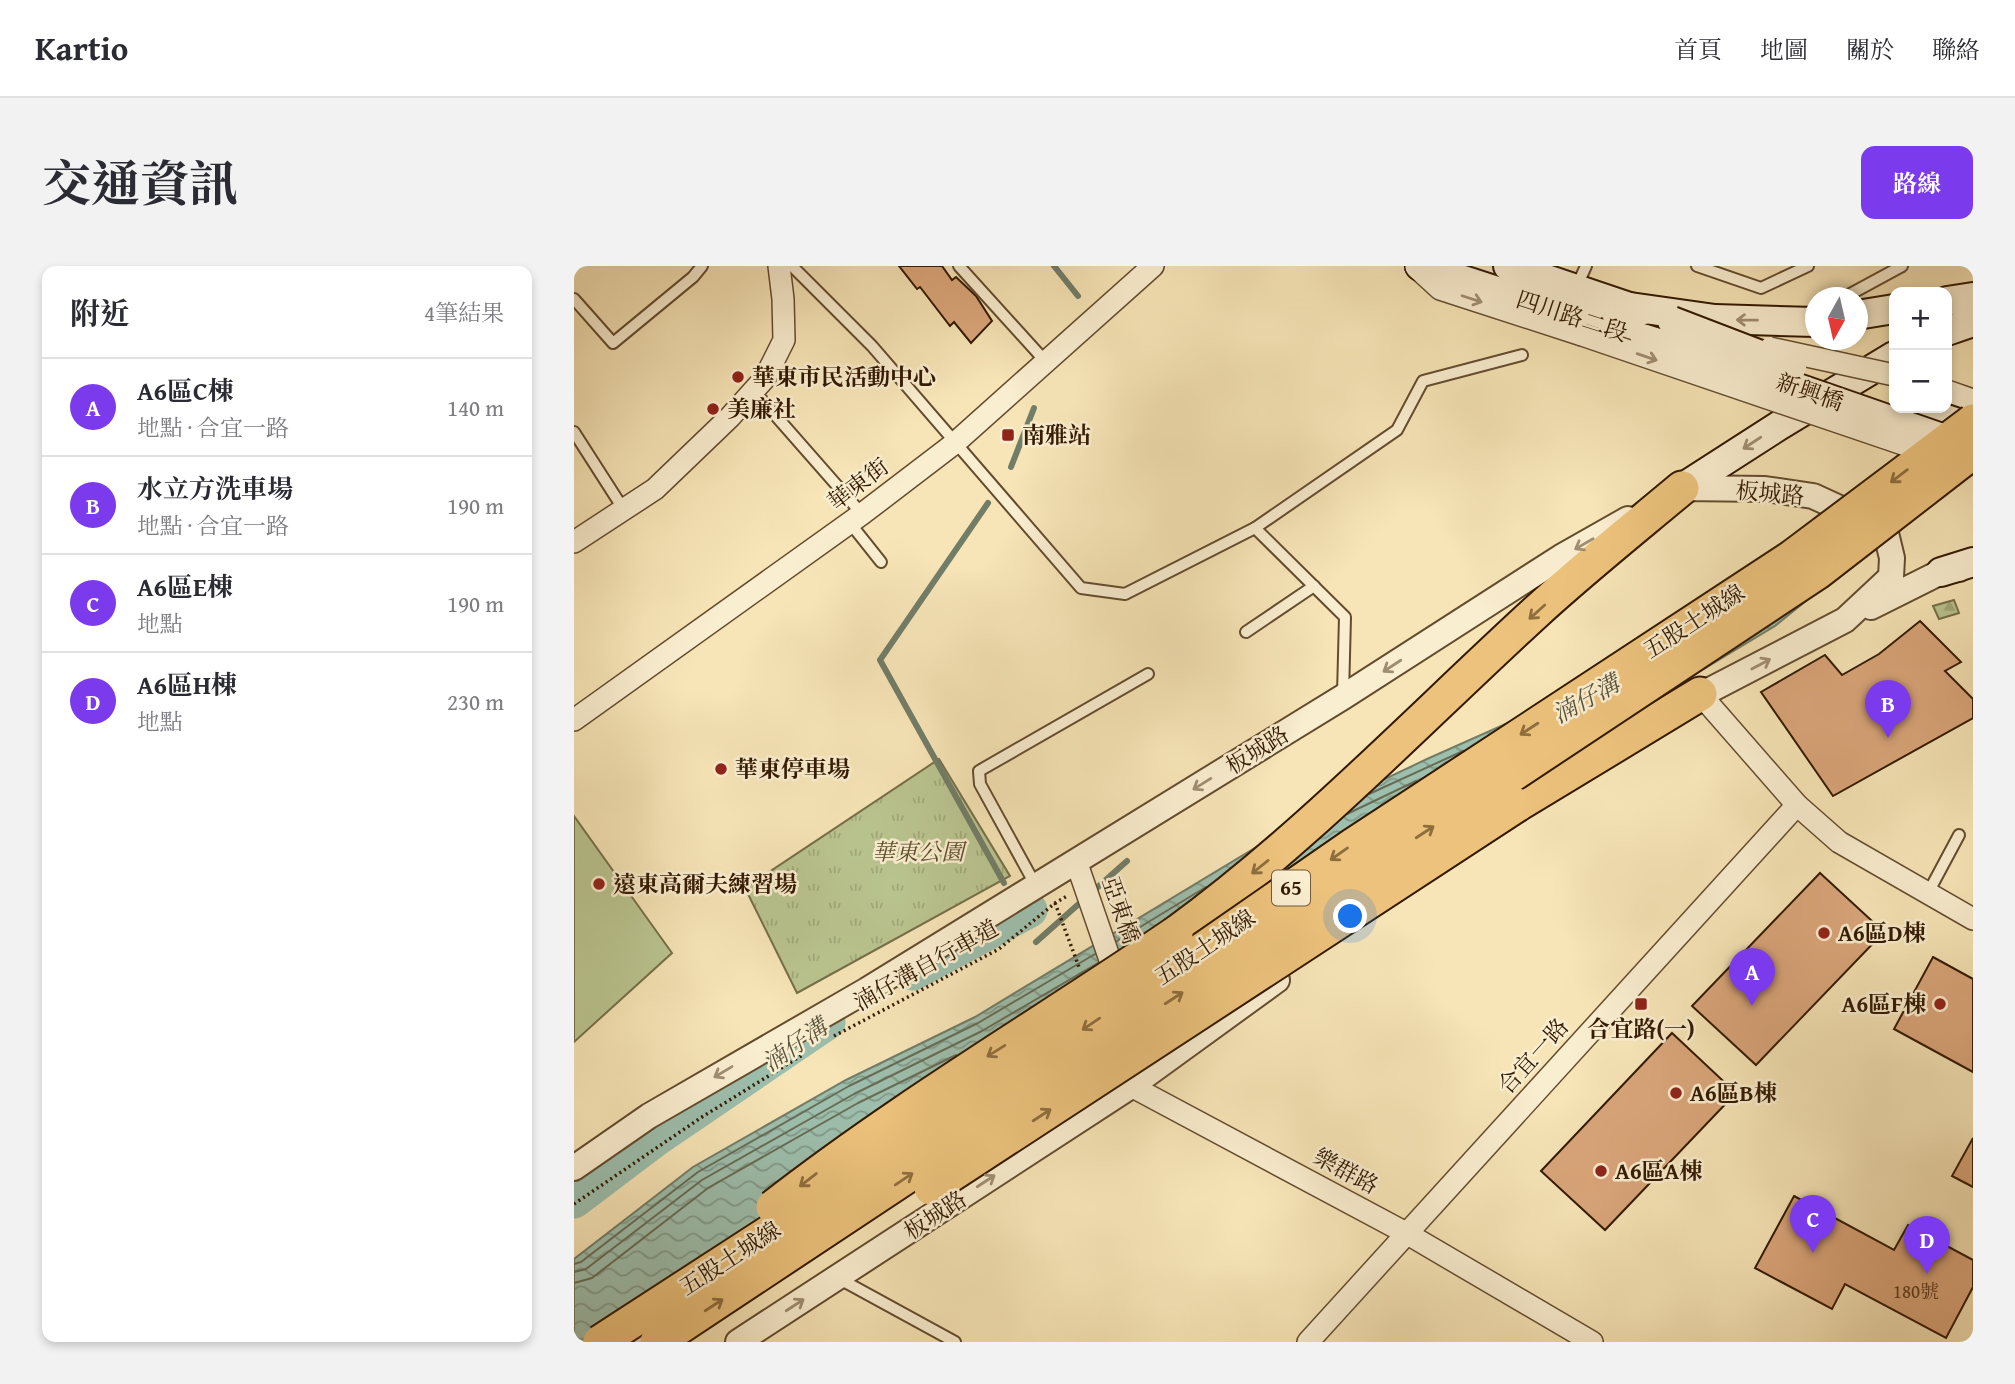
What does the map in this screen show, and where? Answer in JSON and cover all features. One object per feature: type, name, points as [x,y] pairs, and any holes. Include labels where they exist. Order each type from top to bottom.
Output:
[{"type":"highway","name":"五股土城線","points":[[609,1335],[1083,1029],[1364,837],[1792,557],[1973,421]]},
{"type":"highway","name":"五股土城線","points":[[657,1342],[1818,572],[1973,450]]},
{"type":"highway","points":[[609,1335],[833,1161],[928,1094],[1098,986],[1212,906],[1311,824],[1538,610],[1682,488]]},
{"type":"highway","points":[[699,1342],[1517,805],[1700,694]]},
{"type":"main road","name":"四川路二段","points":[[1420,266],[1572,312],[1645,340]]},
{"type":"main road","name":"四川路二段","points":[[1508,266],[1572,312],[1623,306],[1672,321]]},
{"type":"main road","points":[[1952,300],[1973,297]]},
{"type":"main road","points":[[1623,306],[1716,319],[1805,322]]},
{"type":"main road","points":[[1868,313],[1889,310]]},
{"type":"main road","name":"新興橋","points":[[1672,321],[1889,399]]},
{"type":"main road","points":[[1952,329],[1973,322]]},
{"type":"main road","name":"新興橋","points":[[1645,340],[1749,371],[1973,450]]},
{"type":"main road","points":[[1682,488],[1889,359]]},
{"type":"main road","points":[[1928,413],[1973,428]]},
{"type":"main road","points":[[1941,572],[1973,564]]},
{"type":"street","points":[[574,542],[655,489],[730,417],[765,378],[784,340],[779,266]]},
{"type":"street","name":"華東街","points":[[574,720],[856,519],[955,443],[1153,266]]},
{"type":"street","points":[[1415,266],[1440,289],[1572,312],[1973,468]]},
{"type":"street","points":[[1709,335],[1889,374]]},
{"type":"street","points":[[1952,393],[1973,400]]},
{"type":"street","name":"板城路","points":[[574,1168],[649,1116],[867,990],[1343,697],[1560,557],[1682,488],[1765,489],[1813,496],[1885,529],[1892,558],[1891,577],[1845,620],[1700,694],[1570,776],[1382,904],[1131,1086],[738,1342]]},
{"type":"street","points":[[1845,620],[1941,572]]},
{"type":"street","points":[[1700,694],[1797,805],[1839,842],[1973,919]]},
{"type":"street","name":"合宜一路","points":[[1308,1342],[1797,805]]},
{"type":"street","name":"亞東橋","points":[[1076,861],[1128,1011],[1131,1086]]},
{"type":"street","name":"樂群路","points":[[1131,1086],[1406,1233],[1592,1342]]},
{"type":"lane","points":[[574,299],[613,344],[702,266]]},
{"type":"lane","points":[[792,266],[931,406],[955,443],[984,472],[1081,588],[1125,594],[1255,528],[1397,430],[1423,381],[1522,355]]},
{"type":"lane","points":[[958,266],[1046,362]]},
{"type":"lane","points":[[1697,266],[1761,288],[1808,266]]},
{"type":"lane","points":[[1863,287],[1902,266]]},
{"type":"lane","points":[[754,391],[856,519],[881,562]]},
{"type":"lane","points":[[574,432],[624,509]]},
{"type":"lane","points":[[1255,528],[1345,618],[1343,697]]},
{"type":"lane","points":[[1246,632],[1314,586]]},
{"type":"lane","points":[[1036,886],[980,784],[979,771],[1148,674]]},
{"type":"lane","points":[[1928,893],[1959,835]]},
{"type":"lane","points":[[838,1278],[956,1342]]},
{"type":"path","name":"湳仔溝自行車道","points":[[826,1041],[999,949],[1055,903],[1086,889]]},
{"type":"path","points":[[574,1204],[702,1116],[814,1048]]},
{"type":"green space","points":[[1954,600],[1959,613],[1939,619],[1933,606]]},
{"type":"green space","name":"華東公園","points":[[939,759],[1010,876],[797,993],[745,888]]},
{"type":"green space","name":"遠東高爾夫練習場","points":[[574,816],[672,953],[574,1042]]},
{"type":"water","points":[[1837,576],[1775,626],[1375,867],[624,1342],[574,1342],[574,1259],[693,1167],[846,1080],[975,1017],[1311,814],[1427,759]]},
{"type":"building","points":[[899,266],[942,266],[952,280],[956,277],[976,296],[992,321],[971,343],[954,322],[950,326],[920,287],[917,289]]},
{"type":"building","points":[[1920,621],[1961,662],[1945,671],[1973,699],[1973,718],[1833,796],[1761,692],[1825,655],[1842,675],[1879,654]]},
{"type":"building","points":[[1820,873],[1884,932],[1756,1065],[1692,1006]]},
{"type":"building","name":"A6區F棟","points":[[1933,957],[1973,979],[1973,1072],[1894,1029]]},
{"type":"building","points":[[1672,1033],[1736,1093],[1605,1230],[1541,1171]]},
{"type":"building","points":[[1973,1138],[1973,1187],[1952,1176]]},
{"type":"building","points":[[1794,1196],[1894,1250],[1908,1225],[1973,1260],[1973,1287],[1946,1338],[1845,1284],[1832,1309],[1755,1268]]},
{"type":"waterway","points":[[1054,266],[1078,296]]},
{"type":"waterway","points":[[1011,467],[1034,408]]},
{"type":"waterway","points":[[988,503],[880,660],[1004,883]]},
{"type":"waterway","points":[[1036,942],[1127,861]]},
{"type":"waterway","name":"湳仔溝","points":[[913,973],[1030,910]]},
{"type":"waterway","name":"湳仔溝","points":[[574,1201],[656,1139],[828,1022]]},
{"type":"place","name":"華東市民活動中心","points":[[738,377]]},
{"type":"place","name":"美廉社","points":[[713,409]]},
{"type":"place","name":"南雅站","points":[[1008,435]]},
{"type":"place","name":"水立方洗車場","points":[[1888,738]]},
{"type":"place","name":"華東停車場","points":[[721,769]]},
{"type":"place","name":"遠東高爾夫練習場","points":[[599,884]]},
{"type":"place","name":"A6區D棟","points":[[1824,933]]},
{"type":"place","name":"合宜路(一)","points":[[1641,1004]]},
{"type":"place","name":"A6區F棟","points":[[1940,1004]]},
{"type":"place","name":"A6區C棟","points":[[1752,1006]]},
{"type":"place","name":"A6區B棟","points":[[1676,1093]]},
{"type":"place","name":"A6區A棟","points":[[1601,1171]]},
{"type":"place","name":"A6區E棟","points":[[1813,1253]]},
{"type":"place","name":"A6區H棟","points":[[1927,1274]]}]
